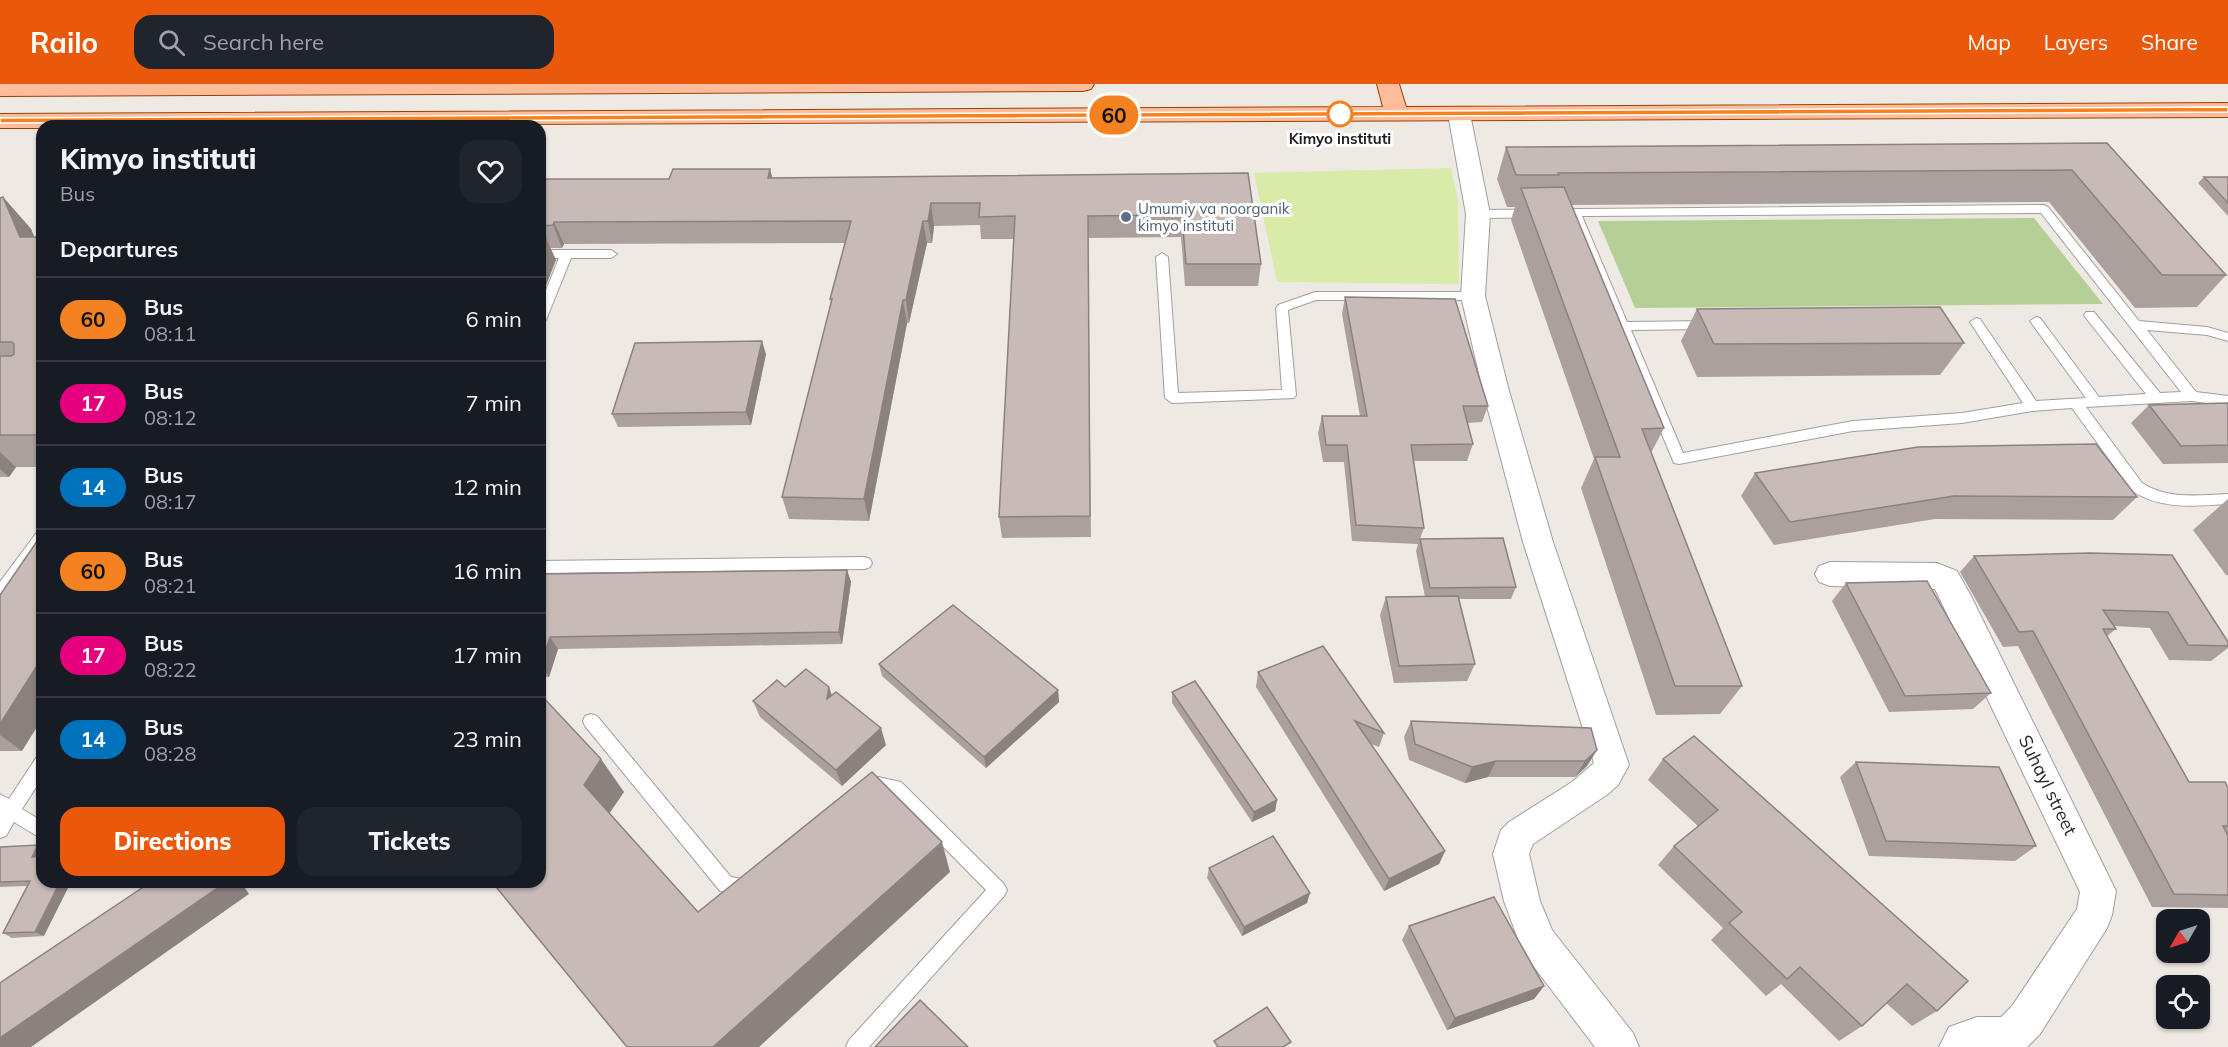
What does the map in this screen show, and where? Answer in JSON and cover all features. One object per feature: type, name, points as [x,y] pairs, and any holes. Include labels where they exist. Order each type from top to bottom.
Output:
[{"type":"main road","points":[[0,89],[35,86],[1083,84]]},
{"type":"main road","points":[[1388,84],[1396,114]]},
{"type":"main road","points":[[199,120],[2228,110]]},
{"type":"main road","points":[[0,121],[36,121]]},
{"type":"street","points":[[1459,114],[1478,214],[1473,296],[1496,391],[1538,542],[1612,765],[1607,774],[1593,786],[1521,833],[1513,842],[1511,854],[1522,901],[1538,942],[1618,1047]]},
{"type":"street","name":"Suhayl street","points":[[1830,574],[1937,576],[1946,580],[1977,639],[2098,891],[2094,915],[2026,1020],[2017,1042],[1977,1038],[1963,1041],[1959,1047]]},
{"type":"lane","points":[[1478,214],[2044,209],[2192,396]]},
{"type":"lane","points":[[1575,213],[1678,459],[1853,426],[1962,418],[2032,406],[2192,396],[2228,401]]},
{"type":"lane","points":[[546,254],[611,254]]},
{"type":"lane","points":[[546,305],[567,254]]},
{"type":"lane","points":[[1162,258],[1172,398],[1289,395],[1282,308],[1315,296],[1473,296]]},
{"type":"lane","points":[[2090,315],[2156,397]]},
{"type":"lane","points":[[1976,321],[2032,406]]},
{"type":"lane","points":[[2036,321],[2096,402]]},
{"type":"lane","points":[[1624,326],[1719,325]]},
{"type":"lane","points":[[2138,325],[2207,332],[2228,337]]},
{"type":"lane","points":[[2076,403],[2137,487],[2149,496],[2165,501],[2228,500]]},
{"type":"lane","points":[[0,594],[36,544]]},
{"type":"lane","points":[[546,567],[865,563]]},
{"type":"lane","points":[[591,721],[726,885],[749,889],[767,874]]},
{"type":"lane","points":[[0,830],[6,807],[36,770]]},
{"type":"lane","points":[[851,807],[878,785],[896,787],[998,890],[856,1047]]},
{"type":"lane","points":[[6,807],[36,827]]},
{"type":"green space","points":[[1451,168],[1458,201],[1459,284],[1277,282],[1254,173]]},
{"type":"green space","points":[[2034,218],[2103,304],[1635,308],[1598,221]]},
{"type":"building","points":[[2107,143],[2226,275],[2162,275],[2072,170],[1516,175],[1506,147]]},
{"type":"building","points":[[673,169],[770,169],[768,178],[1248,173],[1261,264],[1186,264],[1182,215],[1088,216],[1090,516],[999,517],[1015,216],[979,217],[980,203],[931,203],[928,221],[923,221],[906,300],[903,300],[864,499],[782,497],[851,221],[554,222],[553,225],[546,226],[546,179],[669,179]]},
{"type":"building","points":[[2204,177],[2228,177],[2228,203]]},
{"type":"building","points":[[1564,187],[1664,428],[1642,429],[1742,686],[1675,686],[1595,457],[1620,457],[1521,188]]},
{"type":"building","points":[[3,197],[20,237],[36,237],[36,435],[0,435],[0,356],[14,354],[14,344],[0,342],[0,198]]},
{"type":"building","points":[[1345,297],[1455,299],[1488,406],[1463,406],[1473,444],[1411,445],[1424,528],[1356,525],[1347,445],[1326,445],[1322,416],[1367,416]]},
{"type":"building","points":[[1940,307],[1964,343],[1714,344],[1697,309]]},
{"type":"building","points":[[762,341],[746,412],[612,414],[635,343]]},
{"type":"building","points":[[2228,403],[2228,445],[2181,446],[2149,405]]},
{"type":"building","points":[[2096,444],[2137,497],[1954,496],[1790,522],[1755,473],[1918,447]]},
{"type":"building","points":[[1503,538],[1516,587],[1430,588],[1420,539]]},
{"type":"building","points":[[36,543],[36,667],[0,724],[0,595]]},
{"type":"building","points":[[2090,553],[2172,555],[2228,642],[2228,646],[2188,645],[2168,612],[2103,610],[2116,629],[2103,629],[2189,782],[2225,782],[2228,788],[2228,826],[2223,826],[2228,836],[2228,895],[2174,894],[2033,631],[2019,632],[1974,556]]},
{"type":"building","points":[[847,570],[839,632],[550,637],[546,649],[546,574]]},
{"type":"building","points":[[1927,581],[1991,693],[1905,696],[1846,583]]},
{"type":"building","points":[[1458,596],[1475,664],[1399,666],[1386,597]]},
{"type":"building","points":[[953,605],[1058,690],[984,757],[879,664]]},
{"type":"building","points":[[1323,646],[1384,733],[1355,721],[1445,851],[1389,879],[1258,672]]},
{"type":"building","points":[[806,669],[829,687],[827,699],[836,692],[881,728],[836,770],[753,701],[777,680],[785,687]]},
{"type":"building","points":[[1195,681],[1277,800],[1254,812],[1172,692]]},
{"type":"building","points":[[546,700],[601,759],[584,785],[698,912],[872,772],[942,842],[713,1047],[627,1047],[497,888],[546,888]]},
{"type":"building","points":[[1411,721],[1591,728],[1597,750],[1585,761],[1496,761],[1472,767],[1415,744]]},
{"type":"building","points":[[1694,736],[1968,981],[1937,1011],[1907,984],[1862,1026],[1800,967],[1787,979],[1729,923],[1742,912],[1674,846],[1718,810],[1663,759]]},
{"type":"building","points":[[1856,762],[1999,767],[2036,846],[1886,841]]},
{"type":"building","points":[[1273,836],[1310,893],[1244,927],[1209,868]]},
{"type":"building","points":[[36,845],[32,857],[36,857],[36,888],[57,888],[35,932],[3,933],[30,881],[0,882],[0,847]]},
{"type":"building","points":[[142,888],[217,888],[0,1038],[0,983]]},
{"type":"building","points":[[1494,897],[1544,986],[1455,1018],[1409,926]]},
{"type":"building","points":[[920,1000],[968,1047],[875,1047]]},
{"type":"building","points":[[1267,1007],[1291,1042],[1283,1047],[1218,1047],[1214,1041]]},
{"type":"bus line","name":"60","points":[[203,120],[2228,110]]},
{"type":"bus line","name":"60","points":[[0,121],[36,121]]},
{"type":"place","name":"Kimyo instituti","points":[[1340,114]]},
{"type":"place","name":"Umumiy va noorganik kimyo instituti","points":[[1126,217]]}]
